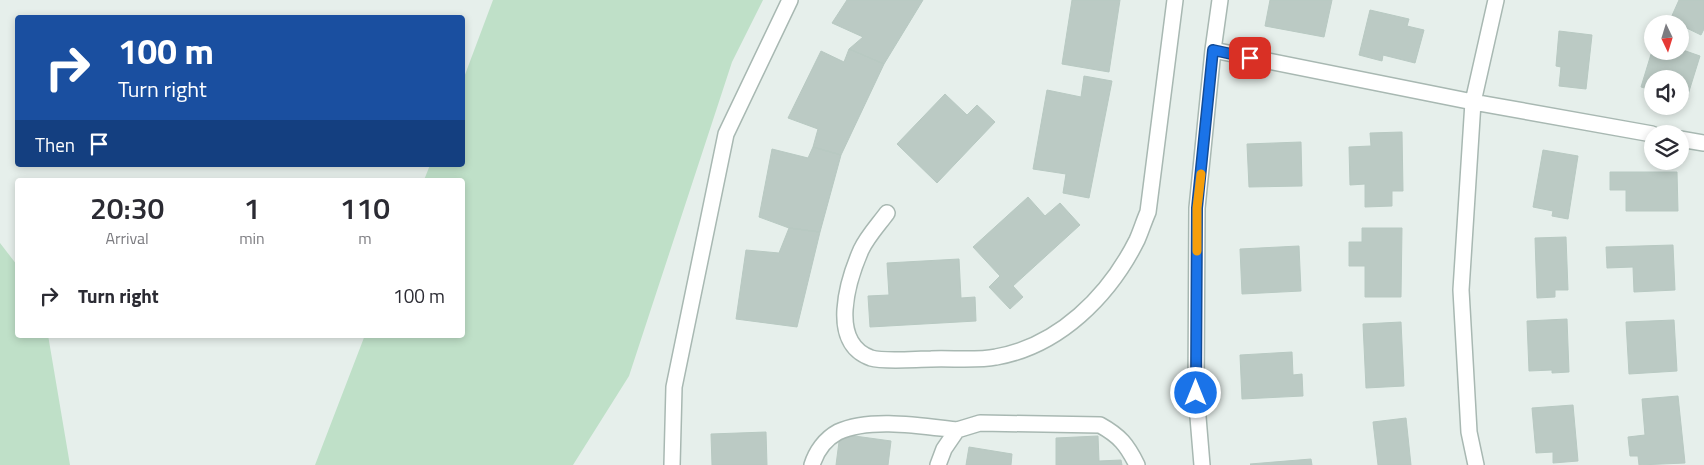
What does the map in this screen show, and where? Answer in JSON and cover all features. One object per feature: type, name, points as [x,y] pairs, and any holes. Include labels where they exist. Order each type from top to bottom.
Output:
[{"type":"street","points":[[672,465],[674,388],[726,134],[790,0]]},
{"type":"street","points":[[888,213],[862,248],[850,280],[845,309],[845,328],[851,344],[860,353],[872,358],[893,359],[995,358],[1027,349],[1057,333],[1086,311],[1115,276],[1137,240],[1148,212],[1175,0]]},
{"type":"street","points":[[1202,465],[1196,393],[1197,208],[1220,0]]},
{"type":"street","points":[[1476,465],[1469,432],[1461,290],[1473,102],[1496,0]]},
{"type":"street","points":[[1213,50],[1473,102],[1644,133]]},
{"type":"street","points":[[1689,140],[1704,143]]},
{"type":"street","points":[[812,465],[818,450],[837,433],[868,424],[924,426],[957,430],[980,423],[1100,425],[1115,434],[1125,444],[1137,465]]},
{"type":"street","points":[[938,465],[944,449],[957,430]]},
{"type":"green space","points":[[493,0],[763,0],[732,62],[629,376],[573,465],[315,465],[364,338],[465,338],[465,178],[425,178],[429,167],[465,167],[465,75]]},
{"type":"green space","points":[[0,243],[15,262],[15,338],[49,338],[70,465],[0,465]]},
{"type":"building","points":[[847,0],[923,0],[884,64],[849,49],[863,37],[832,23]]},
{"type":"building","points":[[1072,0],[1120,0],[1109,72],[1062,64]]},
{"type":"building","points":[[1270,0],[1332,0],[1324,37],[1265,26]]},
{"type":"building","points":[[1679,0],[1704,0],[1704,29],[1701,35],[1689,29],[1689,15],[1672,15]]},
{"type":"building","points":[[1370,10],[1409,19],[1407,26],[1424,30],[1415,63],[1383,55],[1382,61],[1359,55]]},
{"type":"building","points":[[1559,31],[1592,35],[1586,89],[1559,86],[1561,67],[1556,66]]},
{"type":"building","points":[[849,49],[884,64],[841,155],[813,147],[818,129],[788,118],[821,51],[844,62]]},
{"type":"building","points":[[1689,52],[1700,56],[1689,91],[1689,70],[1646,70],[1649,60],[1689,60]]},
{"type":"building","points":[[1084,76],[1112,81],[1089,198],[1063,193],[1066,174],[1033,169],[1047,90],[1081,97]]},
{"type":"building","points":[[1644,77],[1644,88],[1641,87]]},
{"type":"building","points":[[945,94],[967,115],[977,105],[995,122],[937,183],[897,144]]},
{"type":"building","points":[[1402,132],[1403,191],[1392,191],[1392,206],[1365,207],[1365,184],[1350,185],[1349,147],[1371,146],[1370,133]]},
{"type":"building","points":[[1301,142],[1302,186],[1249,187],[1247,144]]},
{"type":"building","points":[[813,147],[841,155],[820,232],[789,228],[759,217],[772,149],[808,158]]},
{"type":"building","points":[[1543,150],[1578,156],[1568,219],[1552,216],[1553,211],[1533,207]]},
{"type":"building","points":[[1610,172],[1677,172],[1678,211],[1626,211],[1626,190],[1610,190]]},
{"type":"building","points":[[1028,197],[1045,216],[1060,203],[1080,225],[1013,286],[1023,297],[1010,309],[989,287],[1000,276],[973,247]]},
{"type":"building","points":[[789,228],[820,232],[797,327],[736,319],[746,250],[779,253]]},
{"type":"building","points":[[1362,228],[1402,228],[1401,297],[1365,297],[1365,266],[1349,266],[1349,242],[1362,242]]},
{"type":"building","points":[[1566,237],[1568,290],[1555,290],[1555,297],[1537,298],[1535,238]]},
{"type":"building","points":[[1673,245],[1675,290],[1634,292],[1633,267],[1607,268],[1606,247]]},
{"type":"building","points":[[1299,246],[1301,291],[1242,294],[1240,249]]},
{"type":"building","points":[[959,259],[961,298],[975,297],[976,321],[870,327],[868,296],[889,295],[887,263]]},
{"type":"building","points":[[1567,319],[1569,372],[1552,373],[1552,370],[1529,371],[1527,321]]},
{"type":"building","points":[[1674,320],[1677,371],[1629,374],[1626,322]]},
{"type":"building","points":[[1401,322],[1404,386],[1366,388],[1363,324]]},
{"type":"building","points":[[1292,352],[1293,375],[1302,374],[1303,396],[1242,399],[1240,355]]},
{"type":"building","points":[[1678,396],[1685,463],[1639,465],[1638,456],[1630,456],[1628,437],[1645,435],[1642,399]]},
{"type":"building","points":[[1573,405],[1578,461],[1553,463],[1553,452],[1536,453],[1532,408]]},
{"type":"building","points":[[1406,418],[1411,465],[1378,465],[1373,422]]},
{"type":"building","points":[[766,432],[767,465],[712,465],[711,434]]},
{"type":"building","points":[[840,434],[891,441],[888,465],[836,465]]},
{"type":"building","points":[[1098,436],[1099,461],[1121,460],[1122,465],[1056,465],[1056,438]]},
{"type":"building","points":[[969,447],[1012,454],[1011,465],[966,465]]},
{"type":"building","points":[[1311,459],[1312,465],[1250,464]]},
{"type":"slow traffic","points":[[1197,251],[1197,208],[1201,174]]},
{"type":"route","points":[[1196,393],[1197,208],[1213,50],[1250,58]]}]
